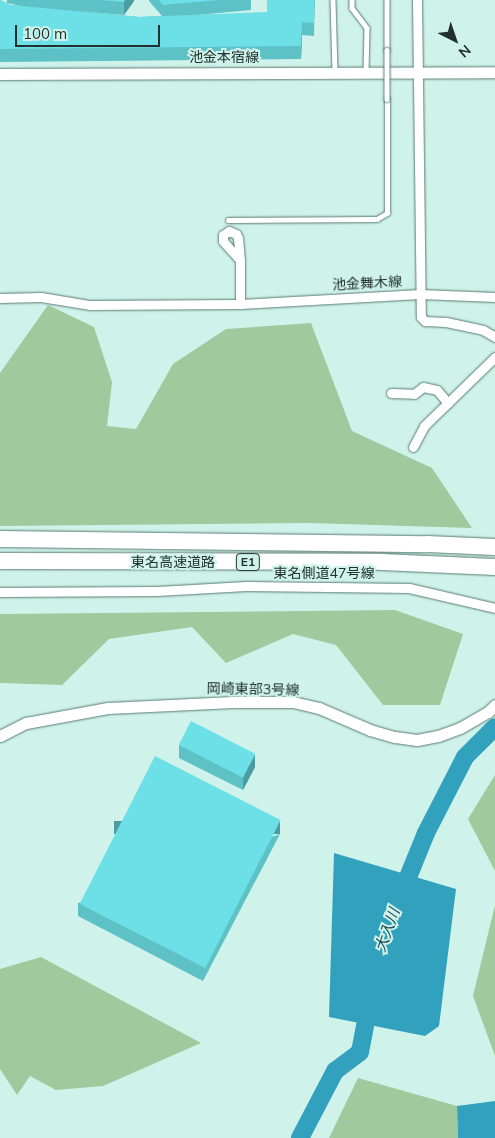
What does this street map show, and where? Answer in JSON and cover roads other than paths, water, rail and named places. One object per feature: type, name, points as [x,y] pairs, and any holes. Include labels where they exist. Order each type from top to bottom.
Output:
[{"type":"highway","name":"東名高速道路","points":[[0,539],[427,544],[495,547]]},
{"type":"highway","name":"東名高速道路","points":[[0,561],[382,562],[495,567]]},
{"type":"street","points":[[418,0],[417,71],[421,317],[425,321],[455,324],[483,330],[495,337]]},
{"type":"street","name":"池金本宿線","points":[[0,74],[335,71],[495,72]]},
{"type":"street","points":[[240,260],[240,304]]},
{"type":"street","name":"池金舞木線","points":[[0,298],[41,298],[90,305],[240,304],[420,294],[495,298]]},
{"type":"street","points":[[413,448],[424,426],[495,357]]},
{"type":"street","points":[[391,393],[414,394],[423,387],[437,390],[448,403]]},
{"type":"street","name":"東名側道47号線","points":[[0,592],[157,591],[246,586],[409,588],[495,608]]},
{"type":"street","name":"岡崎東部3号線","points":[[0,736],[26,723],[108,708],[233,702],[293,702],[319,708],[370,730],[395,737],[417,740],[438,736],[460,728],[488,712],[495,705]]},
{"type":"lane","points":[[333,0],[335,71]]},
{"type":"lane","points":[[352,0],[352,8],[367,28],[366,71]]},
{"type":"lane","points":[[228,220],[377,219],[386,213],[387,0]]},
{"type":"water","points":[[334,853],[456,889],[439,1026],[425,1036],[329,1017]]},
{"type":"water","points":[[495,1101],[495,1138],[458,1138],[457,1106]]},
{"type":"waterway","name":"大入川","points":[[400,897],[426,833],[465,757],[495,727]]},
{"type":"waterway","name":"大入川","points":[[300,1138],[335,1071],[360,1052],[370,1000]]}]
